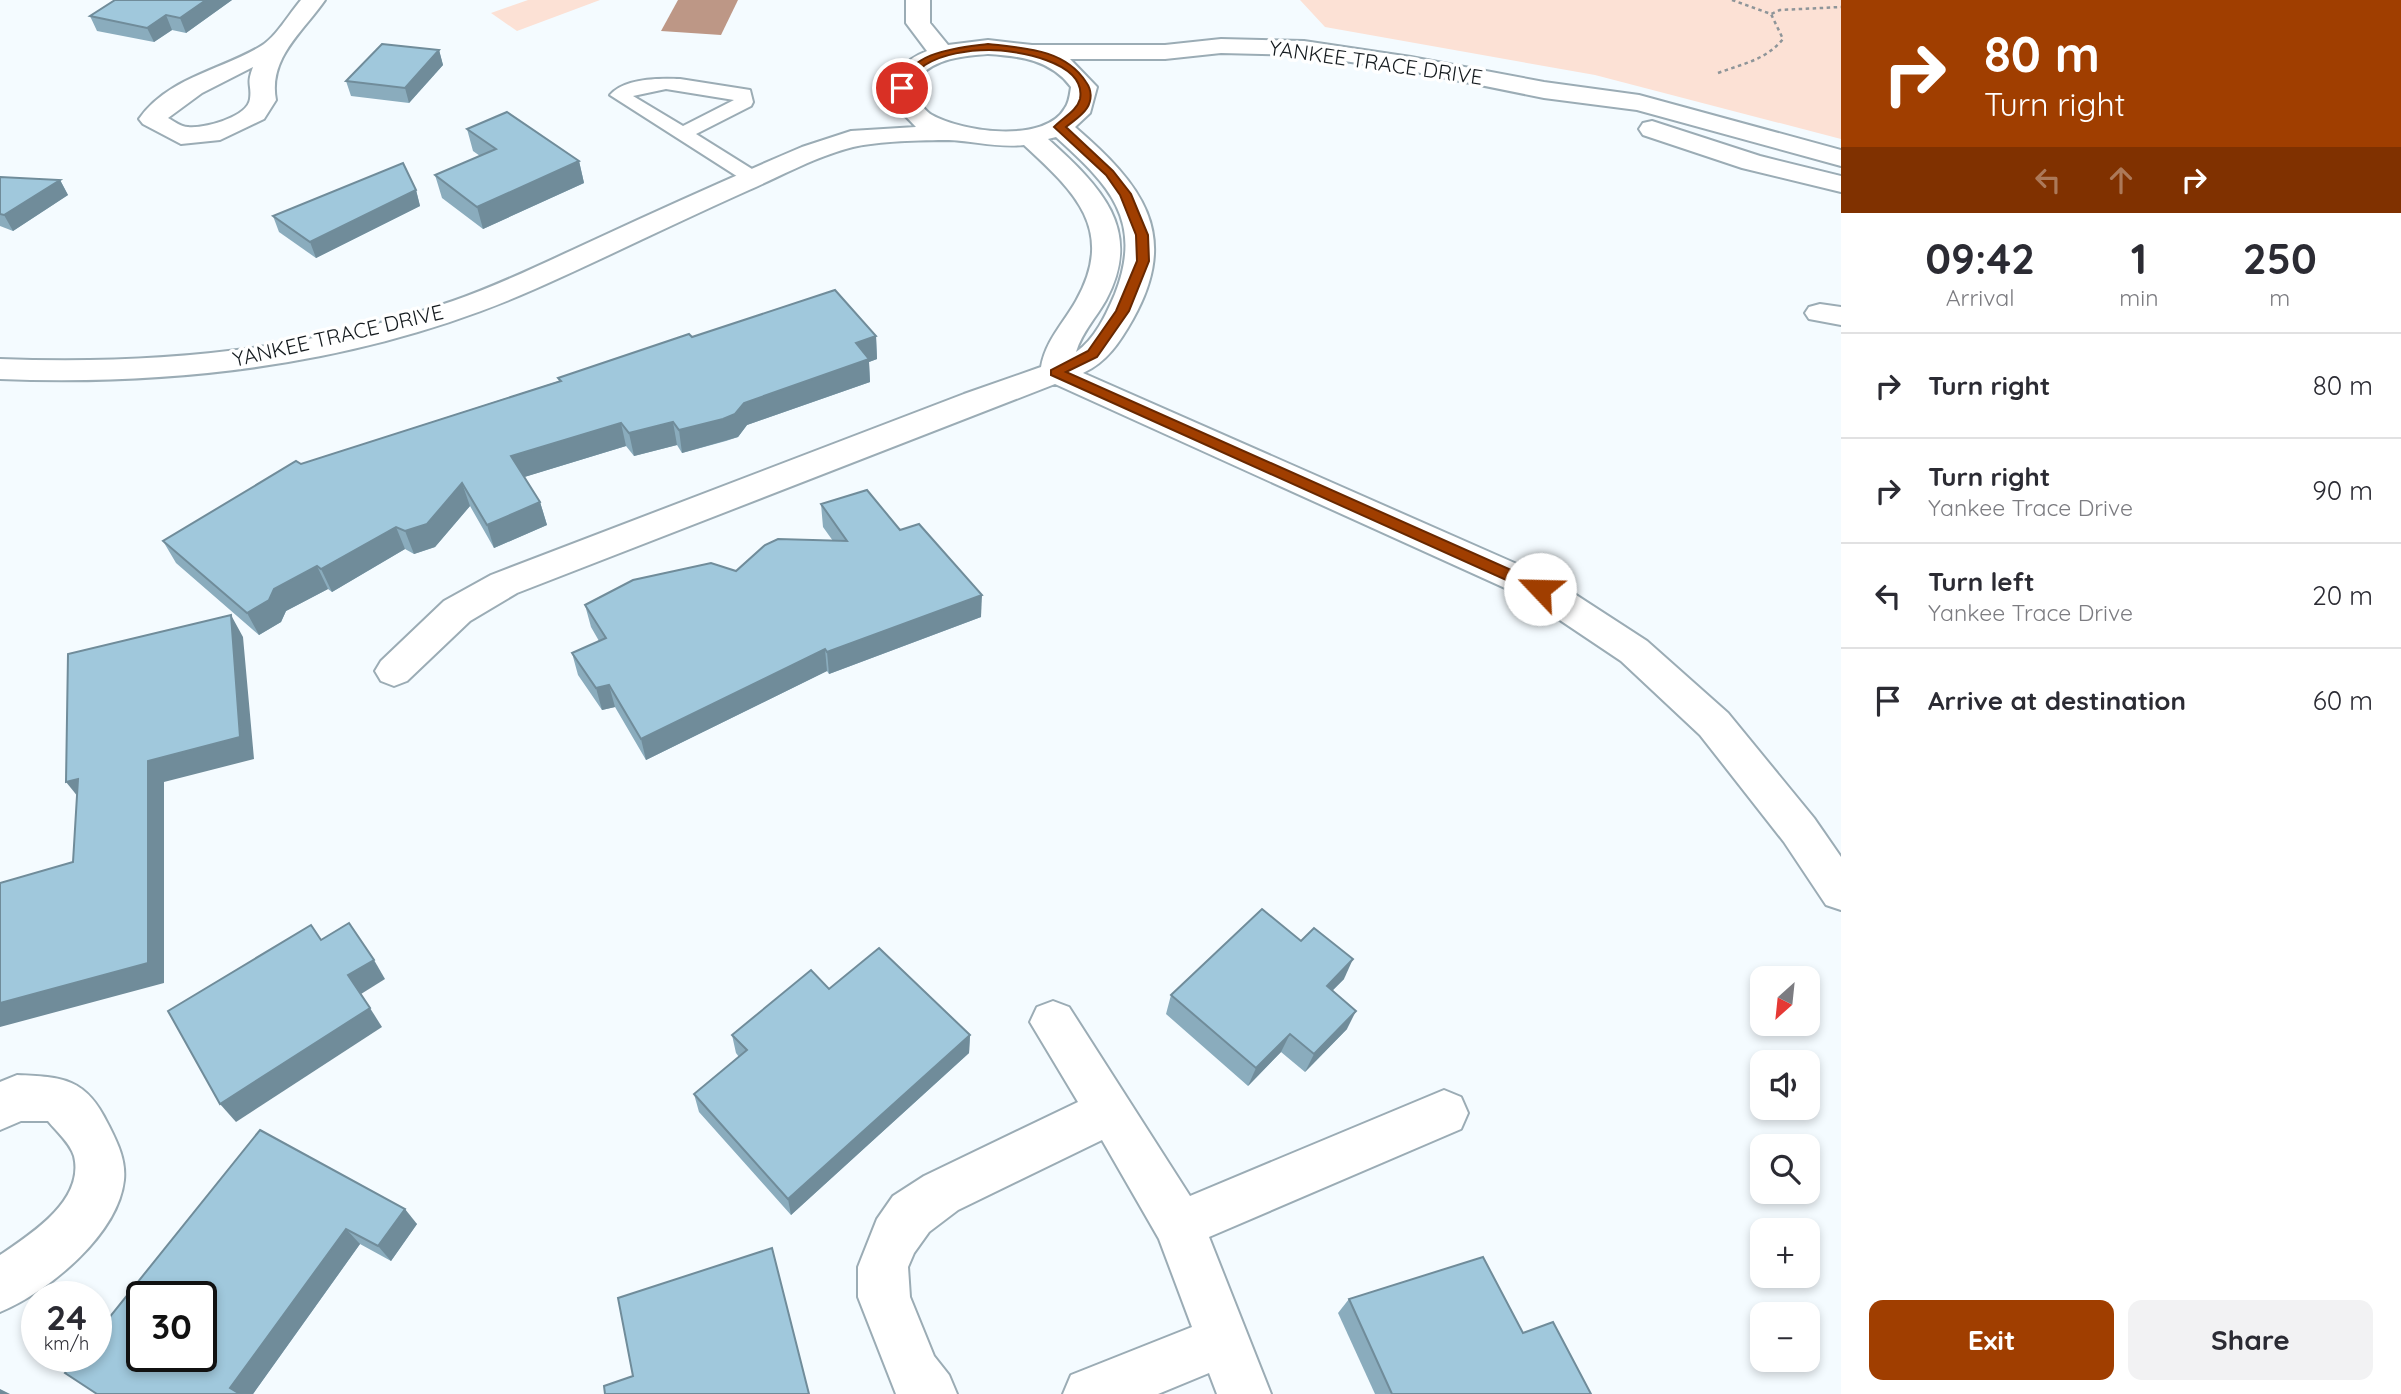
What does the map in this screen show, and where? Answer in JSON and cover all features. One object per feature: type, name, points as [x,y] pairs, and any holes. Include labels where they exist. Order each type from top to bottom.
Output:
[{"type":"street","points":[[272,50],[206,79],[169,101],[152,119],[181,136],[220,132],[255,114],[263,100],[260,83],[272,50],[313,0]]},
{"type":"street","points":[[918,0],[915,19],[925,35],[943,53]]},
{"type":"street","name":"YANKEE TRACE DRIVE","points":[[851,139],[888,102],[908,74],[923,62],[943,53],[988,47],[1033,52],[1165,52],[1221,46],[1304,48],[1411,64],[1544,90],[1589,94],[1664,108],[1841,158]]},
{"type":"street","name":"YANKEE TRACE DRIVE","points":[[0,369],[112,372],[181,368],[275,354],[380,331],[447,312],[536,278],[753,178],[851,139],[948,133],[1003,140],[1030,137],[1060,127],[1082,108],[1085,98],[1084,87],[1075,73],[1057,61],[1033,52]]},
{"type":"street","name":"YANKEE TRACE DRIVE","points":[[1084,87],[1165,52]]},
{"type":"street","name":"YANKEE TRACE DRIVE","points":[[1544,90],[1739,158],[1841,184]]},
{"type":"street","name":"YANKEE TRACE DRIVE","points":[[888,102],[903,101],[912,114],[927,125],[948,133]]},
{"type":"street","points":[[394,671],[457,611],[504,584],[975,401],[1056,373],[1093,354],[1123,311],[1143,261],[1142,235],[1125,194],[1110,173],[1060,127]]},
{"type":"street","points":[[1030,137],[1088,193],[1107,233],[1109,255],[1103,279],[1060,344],[1056,373]]},
{"type":"street","points":[[1056,373],[1540,589],[1634,651],[1714,724],[1799,830],[1841,892]]},
{"type":"street","points":[[1053,1022],[1111,1111],[1179,1225],[1244,1394]]},
{"type":"street","points":[[0,1107],[17,1098],[59,1099],[82,1119],[100,1157],[98,1194],[72,1232],[0,1286]]},
{"type":"street","points":[[930,1394],[915,1375],[884,1297],[883,1267],[895,1237],[911,1214],[941,1193],[1111,1111]]},
{"type":"street","points":[[1179,1225],[1444,1113]]},
{"type":"street","points":[[1090,1394],[1225,1341]]},
{"type":"lane","points":[[682,134],[744,102],[743,94],[668,83],[643,84],[619,95],[753,178]]},
{"type":"path","points":[[1718,73],[1768,55],[1777,48],[1783,38],[1771,14],[1732,0]]},
{"type":"path","points":[[1771,14],[1780,10],[1841,7]]},
{"type":"shaded area","points":[[528,0],[600,0],[517,31],[491,13]]},
{"type":"shaded area","points":[[678,0],[738,0],[721,35],[661,31]]},
{"type":"shaded area","points":[[1300,0],[1841,0],[1841,139],[1595,75],[1325,27]]},
{"type":"building","points":[[115,0],[206,0],[180,18],[166,15],[147,28],[90,16]]},
{"type":"building","points":[[382,44],[439,50],[405,88],[346,81]]},
{"type":"building","points":[[507,112],[579,161],[477,207],[435,175],[496,149],[467,129]]},
{"type":"building","points":[[403,163],[416,190],[310,242],[273,216]]},
{"type":"building","points":[[0,177],[60,180],[4,215],[0,214]]},
{"type":"building","points":[[835,290],[876,336],[856,343],[869,359],[744,403],[735,414],[723,419],[679,430],[673,422],[629,433],[621,423],[511,456],[540,502],[487,525],[462,483],[427,524],[405,531],[396,527],[321,569],[317,566],[274,589],[269,600],[247,613],[163,541],[296,461],[301,464],[561,381],[558,378],[689,334],[692,337]]},
{"type":"building","points":[[867,490],[900,530],[919,524],[982,595],[827,652],[825,649],[641,739],[609,685],[596,688],[572,653],[606,638],[585,605],[633,580],[711,563],[736,571],[765,545],[778,539],[847,541],[821,504]]},
{"type":"building","points":[[231,615],[240,737],[148,761],[148,963],[0,1003],[0,883],[73,862],[78,779],[66,782],[68,654]]},
{"type":"building","points":[[1262,909],[1301,941],[1314,928],[1353,959],[1327,986],[1356,1011],[1314,1054],[1290,1034],[1256,1068],[1171,995]]},
{"type":"building","points":[[349,923],[374,960],[348,975],[370,1008],[220,1104],[168,1011],[311,925],[321,940]]},
{"type":"building","points":[[879,948],[970,1035],[788,1199],[694,1094],[747,1050],[732,1035],[811,970],[829,989]]},
{"type":"building","points":[[260,1130],[405,1209],[378,1246],[346,1229],[230,1388],[240,1394],[97,1394],[65,1373],[112,1372],[112,1314],[126,1297],[126,1372],[217,1372],[217,1281],[139,1281]]},
{"type":"building","points":[[772,1248],[809,1394],[605,1394],[604,1386],[633,1376],[618,1298]]},
{"type":"building","points":[[1483,1257],[1523,1333],[1553,1322],[1591,1394],[1392,1394],[1349,1299]]},
{"type":"route","points":[[902,88],[908,74],[923,62],[943,53],[988,47],[1033,52],[1057,61],[1075,73],[1084,87],[1082,108],[1060,127],[1110,173],[1125,194],[1137,215],[1142,235],[1143,261],[1123,311],[1093,354],[1056,373],[1540,589]]}]
